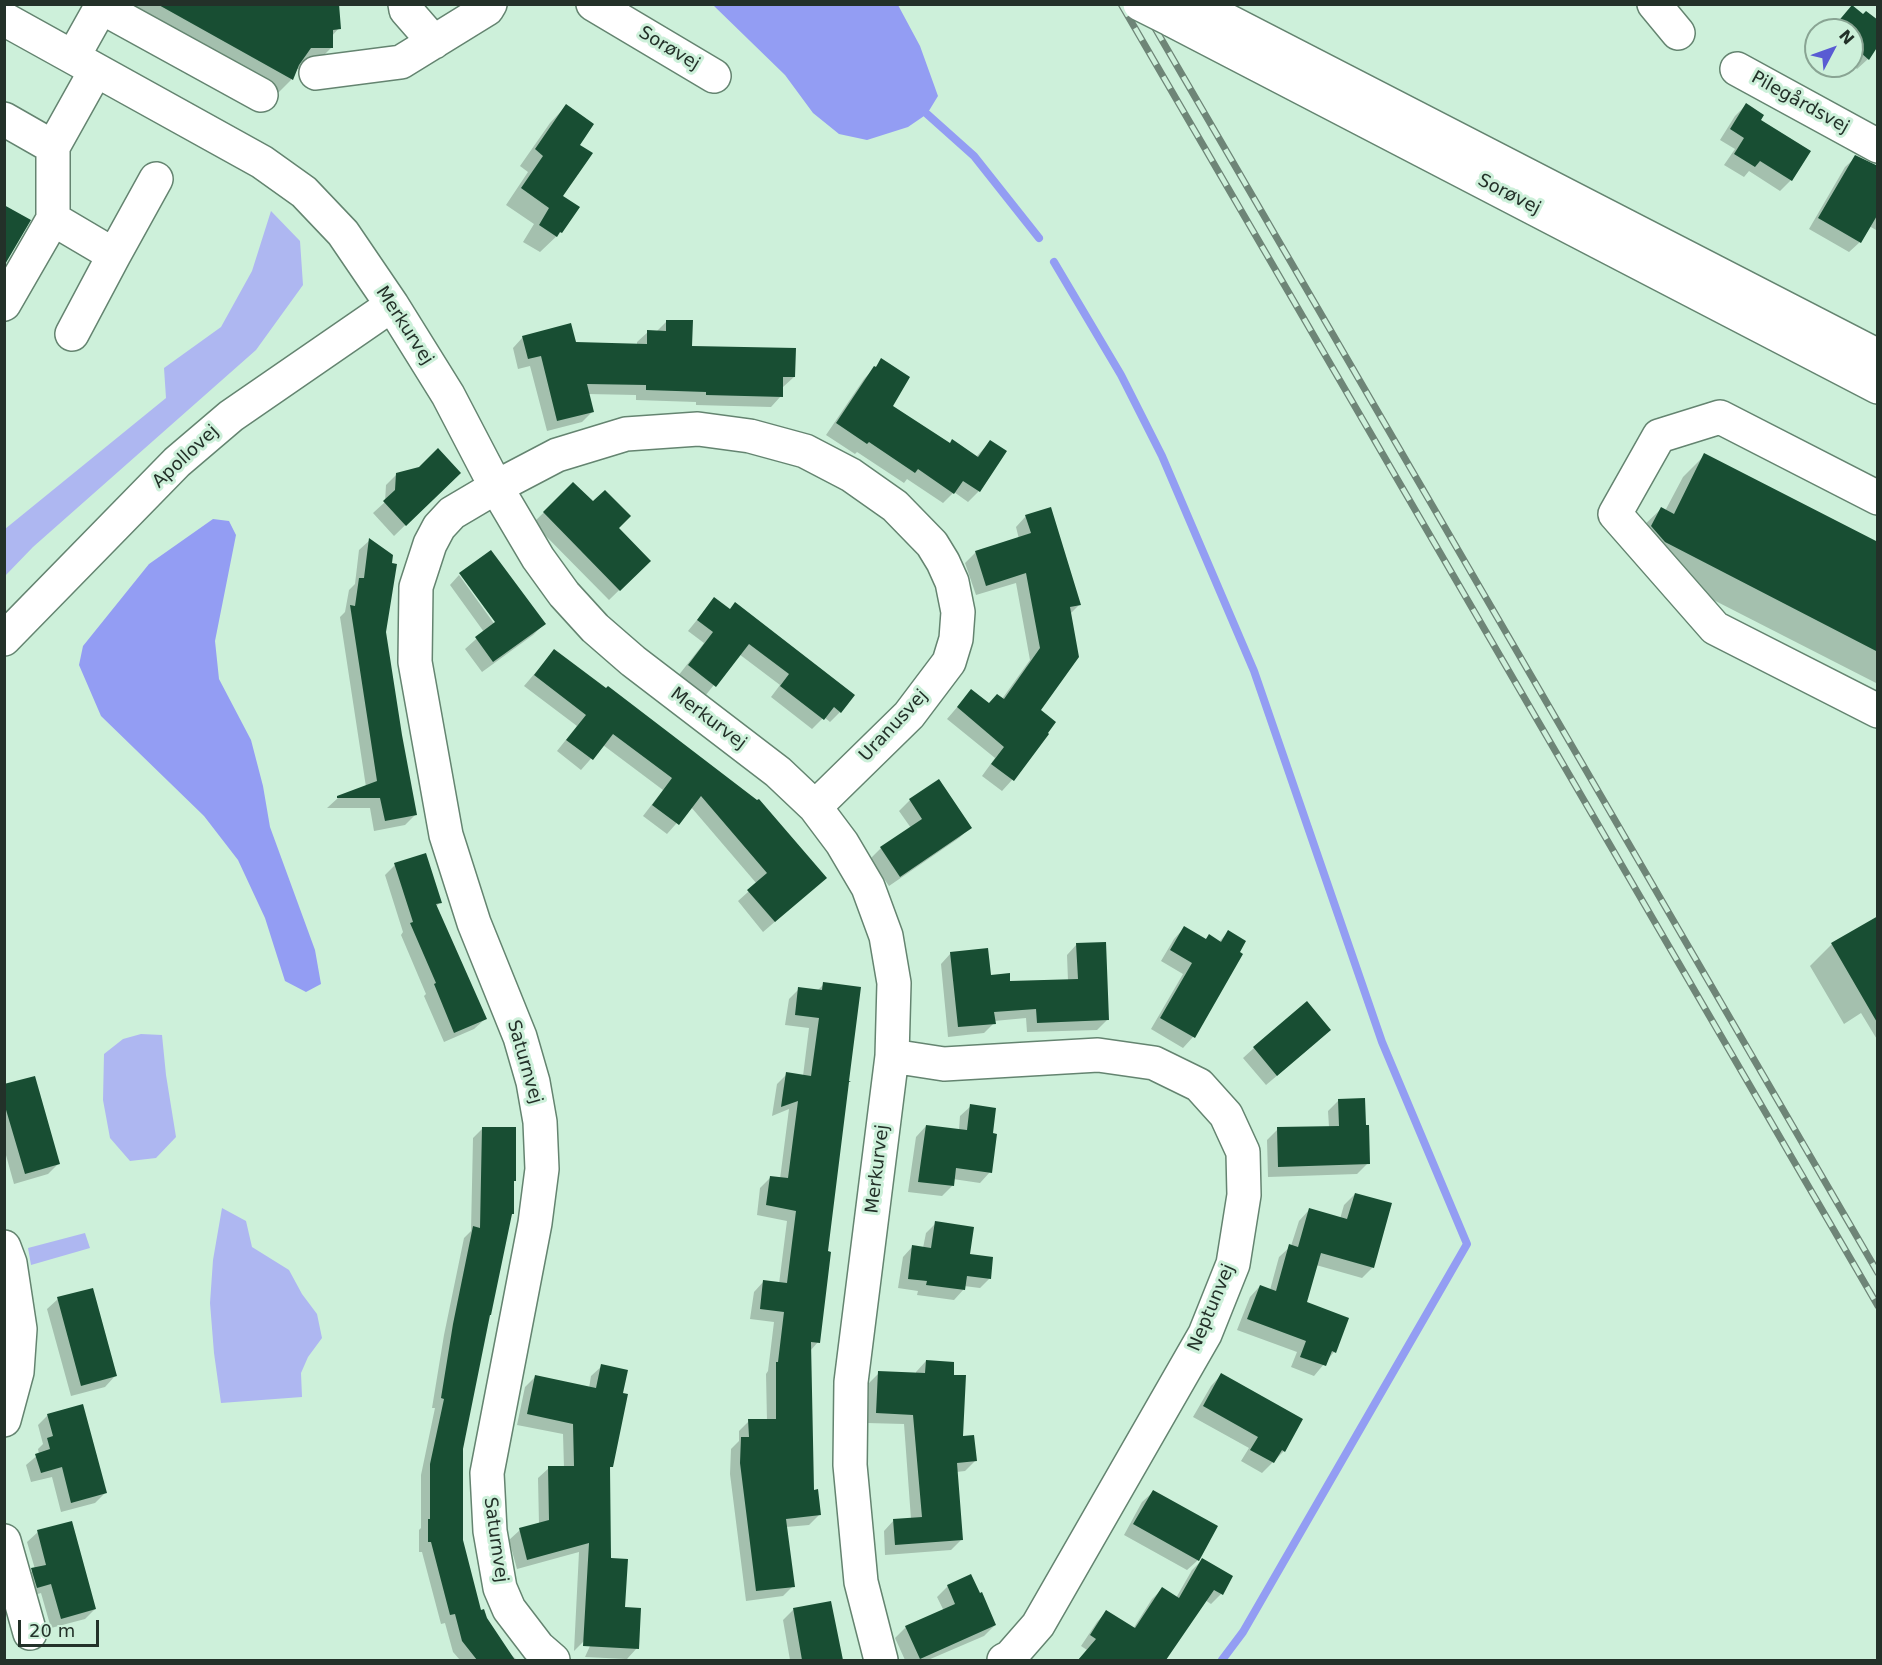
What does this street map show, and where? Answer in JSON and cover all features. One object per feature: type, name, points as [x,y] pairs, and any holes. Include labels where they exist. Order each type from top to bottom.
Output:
[{"type":"street","points":[[405,4],[406,10],[434,42]]},
{"type":"street","points":[[316,73],[401,62],[487,9],[490,4]]},
{"type":"street","name":"Sorøvej","points":[[593,4],[714,76]]},
{"type":"street","name":"Sorøvej","points":[[1140,4],[1183,12],[1878,356]]},
{"type":"street","points":[[1654,4],[1678,33]]},
{"type":"street","points":[[4,304],[53,219],[53,147],[85,64],[101,7],[261,95]]},
{"type":"street","name":"Sorøvej","points":[[1183,12],[1878,387]]},
{"type":"street","name":"Merkurvej","points":[[4,19],[262,162],[304,192],[343,233],[393,305],[448,395],[496,487],[538,558],[564,594],[595,628],[633,661],[778,772],[815,807],[842,843],[868,887],[886,936],[894,983],[892,1056],[851,1382],[850,1464],[861,1581],[881,1660]]},
{"type":"street","name":"Pilegårdsvej","points":[[1737,69],[1873,135]]},
{"type":"street","points":[[4,119],[53,147]]},
{"type":"street","points":[[72,334],[156,178]]},
{"type":"street","points":[[53,219],[114,255]]},
{"type":"street","name":"Apollovej","points":[[4,639],[177,462],[231,416],[393,305]]},
{"type":"street","points":[[1878,498],[1720,417],[1659,435],[1615,514],[1714,628],[1878,711]]},
{"type":"street","name":"Uranusvej","points":[[496,487],[557,455],[626,434],[698,429],[750,436],[805,451],[874,490],[914,524],[932,544],[952,582],[958,612],[956,639],[949,662],[909,715],[815,807]]},
{"type":"street","name":"Saturnvej","points":[[496,487],[452,513],[430,544],[416,587],[415,662],[446,835],[474,923],[520,1037],[533,1082],[540,1122],[542,1169],[535,1223],[487,1473],[490,1531],[500,1588],[509,1609],[522,1628],[553,1660]]},
{"type":"street","name":"Neptunvej","points":[[892,1056],[944,1064],[1098,1055],[1154,1063],[1199,1085],[1226,1115],[1243,1152],[1244,1195],[1233,1264],[1205,1334],[1038,1625],[1010,1657],[1004,1660]]},
{"type":"street","points":[[4,1246],[10,1263],[21,1329],[17,1372],[4,1420]]},
{"type":"street","points":[[4,1541],[30,1633]]},
{"type":"shaded area","points":[[713,5],[898,5],[920,46],[938,96],[927,114],[908,127],[867,140],[839,134],[813,113],[785,75]]},
{"type":"shaded area","points":[[271,211],[300,241],[303,285],[256,350],[33,547],[5,576],[5,529],[166,398],[164,368],[221,327],[252,271]]},
{"type":"shaded area","points":[[213,519],[229,521],[236,535],[215,641],[219,679],[251,740],[263,786],[270,827],[315,950],[321,984],[306,992],[285,981],[265,918],[238,860],[204,816],[101,716],[79,665],[83,646],[149,564]]},
{"type":"shaded area","points":[[141,1034],[162,1035],[176,1137],[156,1158],[130,1161],[110,1138],[103,1100],[104,1054],[123,1039]]},
{"type":"shaded area","points":[[222,1208],[246,1221],[252,1247],[289,1270],[302,1294],[317,1314],[322,1338],[308,1357],[301,1373],[302,1397],[221,1403],[210,1303],[213,1260]]},
{"type":"shaded area","points":[[85,1233],[90,1248],[31,1265],[28,1248]]},
{"type":"building","points":[[157,4],[339,4],[341,29],[333,30],[333,48],[311,48],[299,65],[293,80]]},
{"type":"building","points":[[1852,5],[1863,14],[1866,11],[1878,20],[1878,46],[1869,60],[1864,56],[1864,18],[1841,18]]},
{"type":"building","points":[[1746,103],[1764,115],[1761,120],[1811,151],[1792,181],[1760,161],[1755,167],[1734,154],[1744,138],[1730,129]]},
{"type":"building","points":[[566,104],[594,124],[580,145],[593,153],[563,196],[580,207],[557,237],[539,225],[549,208],[521,188],[543,156],[535,149]]},
{"type":"building","points":[[1855,155],[1878,166],[1878,214],[1861,243],[1818,218]]},
{"type":"building","points":[[4,205],[31,220],[4,266]]},
{"type":"building","points":[[666,320],[693,320],[692,346],[796,348],[795,377],[783,377],[783,397],[706,395],[706,392],[646,390],[646,385],[587,384],[594,412],[557,421],[541,356],[528,359],[522,336],[571,323],[576,342],[647,344],[647,330],[666,331]]},
{"type":"building","points":[[881,358],[910,377],[893,406],[950,443],[952,439],[978,457],[990,440],[1007,451],[980,492],[963,481],[954,494],[918,469],[915,473],[836,423]]},
{"type":"building","points":[[438,448],[461,473],[406,526],[383,501],[395,490],[396,473],[419,467]]},
{"type":"building","points":[[1704,453],[1878,542],[1878,652],[1665,542],[1651,526],[1661,507],[1674,514]]},
{"type":"building","points":[[573,482],[593,501],[605,490],[631,516],[619,528],[651,561],[620,591],[543,512]]},
{"type":"building","points":[[1051,507],[1081,605],[1070,607],[1079,657],[1041,710],[1056,722],[1014,781],[991,764],[1004,747],[957,707],[971,689],[989,703],[997,694],[1004,699],[1040,648],[1026,573],[986,586],[975,551],[1031,533],[1025,515]]},
{"type":"building","points":[[369,538],[393,555],[392,563],[397,564],[386,632],[417,815],[385,821],[380,798],[337,798],[337,796],[377,781],[350,605],[355,606],[359,578],[364,578]]},
{"type":"building","points":[[491,550],[546,624],[493,662],[475,637],[495,622],[459,573]]},
{"type":"building","points":[[714,597],[730,609],[735,602],[855,695],[841,713],[834,707],[824,720],[780,686],[789,674],[749,644],[716,687],[688,665],[713,632],[697,620]]},
{"type":"building","points":[[554,649],[606,688],[608,686],[757,800],[759,799],[827,878],[775,922],[747,890],[767,873],[701,796],[679,825],[652,805],[672,778],[613,734],[593,760],[566,740],[586,715],[534,675]]},
{"type":"building","points":[[939,779],[972,828],[900,877],[880,847],[922,819],[909,799]]},
{"type":"building","points":[[426,853],[442,903],[436,904],[487,1019],[454,1033],[434,984],[436,983],[410,923],[413,922],[394,863]]},
{"type":"building","points":[[1878,916],[1878,1024],[1831,943]]},
{"type":"building","points":[[1184,926],[1206,939],[1209,934],[1221,942],[1228,930],[1246,941],[1240,952],[1243,954],[1195,1038],[1160,1018],[1192,963],[1170,950]]},
{"type":"building","points":[[1106,942],[1109,1020],[1037,1023],[1036,1009],[994,1012],[996,1024],[958,1027],[950,952],[988,948],[991,975],[1010,973],[1010,981],[1078,979],[1076,943]]},
{"type":"building","points":[[823,982],[861,987],[828,1251],[831,1252],[820,1343],[811,1342],[814,1490],[818,1489],[821,1515],[786,1519],[795,1587],[756,1591],[740,1463],[741,1437],[749,1437],[748,1419],[776,1419],[776,1362],[778,1362],[784,1312],[760,1309],[763,1280],[787,1283],[796,1211],[766,1205],[770,1176],[788,1178],[798,1101],[781,1107],[786,1072],[811,1076],[819,1018],[795,1015],[798,987],[822,990]]},
{"type":"building","points":[[1307,1001],[1331,1030],[1277,1076],[1253,1047]]},
{"type":"building","points":[[35,1076],[60,1164],[25,1174],[4,1103],[4,1084]]},
{"type":"building","points":[[1365,1098],[1366,1125],[1369,1125],[1370,1164],[1278,1167],[1277,1127],[1339,1126],[1338,1099]]},
{"type":"building","points":[[970,1104],[996,1108],[993,1133],[997,1134],[992,1173],[956,1168],[954,1186],[918,1182],[926,1125],[967,1130]]},
{"type":"building","points":[[482,1127],[516,1127],[516,1181],[514,1181],[514,1214],[512,1214],[490,1315],[463,1449],[463,1540],[481,1610],[484,1609],[487,1618],[515,1660],[477,1660],[462,1641],[455,1614],[450,1615],[431,1542],[428,1542],[430,1464],[444,1399],[441,1398],[453,1324],[473,1226],[480,1228]]},
{"type":"building","points":[[1355,1193],[1392,1203],[1374,1268],[1321,1253],[1307,1302],[1349,1318],[1336,1353],[1332,1351],[1326,1366],[1300,1357],[1306,1341],[1247,1319],[1260,1285],[1276,1291],[1289,1244],[1298,1247],[1309,1208],[1347,1219]]},
{"type":"building","points":[[935,1221],[974,1227],[970,1254],[993,1257],[991,1279],[967,1276],[965,1290],[926,1285],[927,1281],[908,1279],[912,1245],[931,1248]]},
{"type":"building","points":[[93,1288],[117,1376],[81,1386],[57,1297]]},
{"type":"building","points":[[926,1360],[954,1362],[954,1375],[966,1375],[963,1436],[974,1435],[977,1461],[957,1463],[963,1540],[895,1545],[893,1519],[922,1517],[913,1415],[876,1413],[878,1371],[925,1373]]},
{"type":"building","points":[[601,1364],[628,1370],[623,1393],[628,1394],[613,1467],[610,1467],[611,1558],[628,1559],[625,1607],[641,1608],[639,1649],[583,1646],[589,1543],[527,1560],[519,1528],[549,1520],[548,1466],[574,1466],[573,1424],[527,1414],[535,1375],[596,1388]]},
{"type":"building","points":[[1221,1373],[1303,1419],[1285,1452],[1282,1450],[1274,1463],[1250,1450],[1258,1437],[1203,1406]]},
{"type":"building","points":[[83,1404],[107,1493],[71,1503],[62,1467],[41,1473],[35,1454],[50,1449],[47,1438],[53,1436],[47,1414]]},
{"type":"building","points":[[1153,1490],[1218,1526],[1199,1561],[1133,1524]]},
{"type":"building","points":[[72,1521],[96,1609],[61,1619],[51,1584],[37,1588],[31,1568],[46,1565],[37,1530]]},
{"type":"building","points":[[1202,1558],[1233,1576],[1223,1595],[1214,1590],[1166,1660],[1078,1660],[1096,1639],[1090,1635],[1106,1610],[1135,1628],[1162,1587],[1179,1598]]},
{"type":"building","points":[[971,1574],[980,1593],[982,1592],[996,1625],[920,1659],[905,1626],[955,1604],[947,1585]]},
{"type":"building","points":[[831,1601],[843,1660],[802,1660],[793,1608]]},
{"type":"waterway","points":[[927,114],[974,156],[1039,238]]},
{"type":"waterway","points":[[1054,262],[1121,375],[1162,456],[1254,671],[1382,1042],[1467,1244],[1243,1632],[1222,1660]]},
{"type":"railway","points":[[1121,4],[1878,1306]]},
{"type":"railway","points":[[1141,4],[1878,1273]]}]
